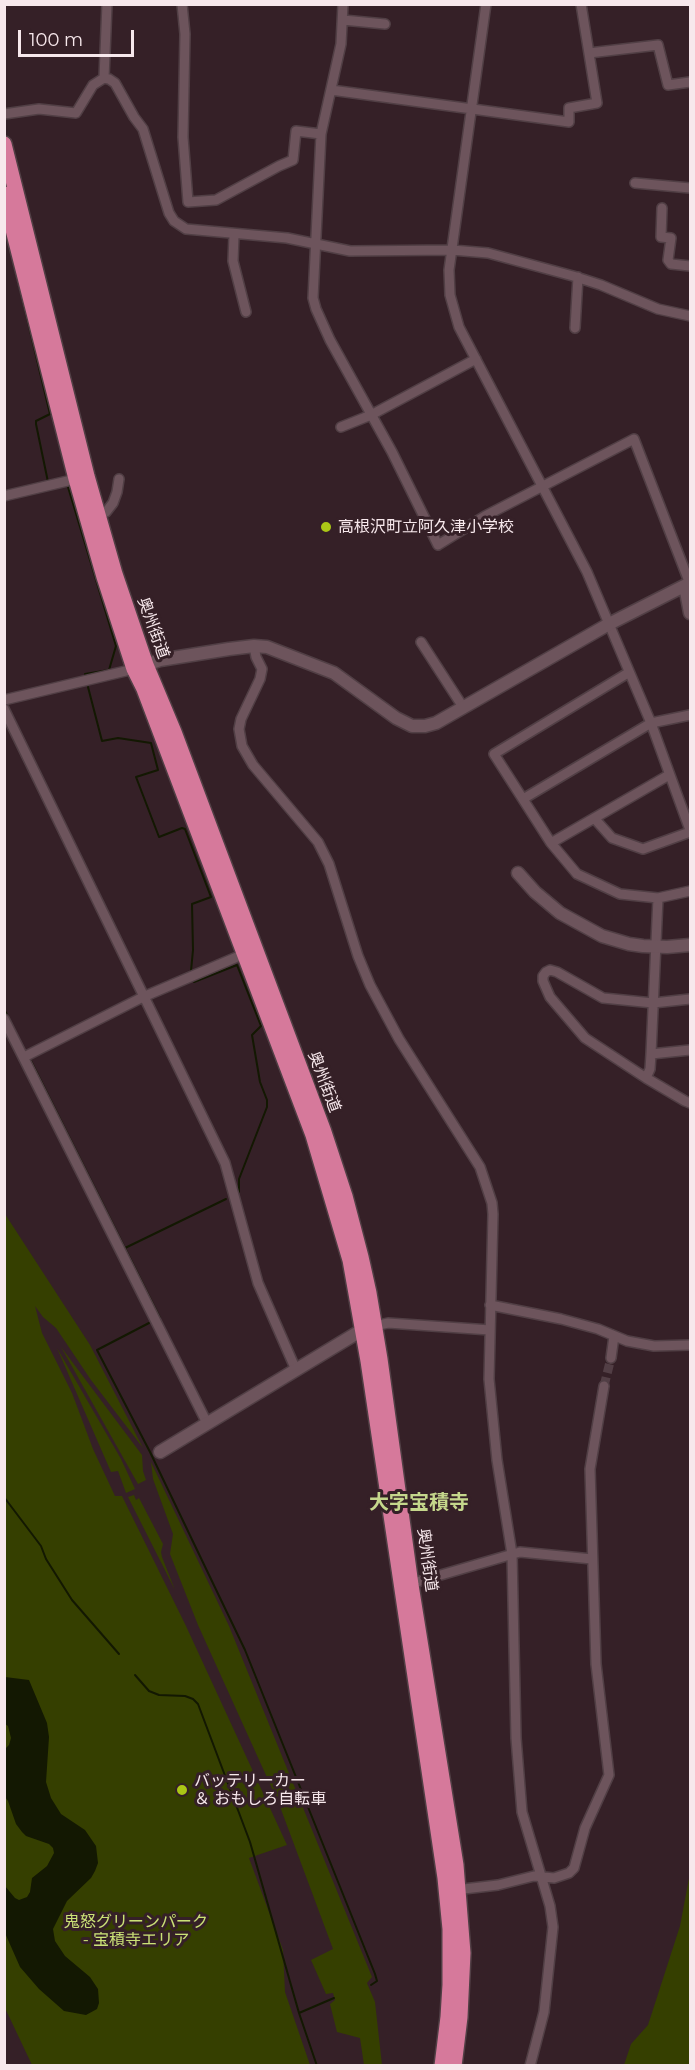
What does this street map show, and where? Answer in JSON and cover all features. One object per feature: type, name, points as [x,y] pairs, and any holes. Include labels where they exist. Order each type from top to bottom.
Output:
[{"type":"highway","name":"奥州街道","points":[[4,144],[144,689],[313,1136],[369,1327],[444,1779],[453,1890],[450,1985],[442,2066]]},
{"type":"highway","name":"奥州街道","points":[[4,194],[76,479],[104,577],[140,667],[174,732],[324,1132],[345,1196],[361,1257],[433,1790],[462,1930],[462,1985],[454,2066]]},
{"type":"street","points":[[104,78],[107,4]]},
{"type":"street","points":[[182,4],[185,34],[183,137],[188,202],[216,200],[293,160],[296,131],[321,134]]},
{"type":"street","points":[[343,4],[341,44],[321,134],[313,298],[330,340],[392,452],[438,545],[485,516],[634,439],[688,584],[690,613]]},
{"type":"street","points":[[486,4],[449,270],[450,295],[459,327],[583,564],[651,723],[690,831],[643,849],[612,838],[594,819]]},
{"type":"street","points":[[331,90],[569,122],[569,108],[597,103],[581,4]]},
{"type":"street","points":[[343,20],[385,24]]},
{"type":"street","points":[[589,53],[658,45],[668,85],[690,82]]},
{"type":"street","points":[[4,114],[39,109],[76,113],[93,85],[104,78]]},
{"type":"street","points":[[104,78],[115,82],[143,129],[169,213],[181,227],[192,231],[277,237],[350,251],[452,250],[488,254],[578,277],[658,309],[690,316]]},
{"type":"street","points":[[635,183],[690,188]]},
{"type":"street","points":[[662,208],[661,237],[671,238],[668,260],[671,264],[690,266]]},
{"type":"street","points":[[234,235],[233,261],[246,312]]},
{"type":"street","points":[[575,328],[578,277]]},
{"type":"street","points":[[341,427],[371,415],[476,359]]},
{"type":"street","points":[[99,516],[106,512],[113,503],[119,478]]},
{"type":"street","points":[[4,496],[76,479]]},
{"type":"street","points":[[4,700],[169,659],[254,646],[275,648],[334,673],[396,718],[412,726],[436,723],[609,624],[688,584]]},
{"type":"street","points":[[421,642],[463,707]]},
{"type":"street","points":[[254,646],[262,669],[260,679],[241,719],[239,729],[242,746],[253,765],[318,842],[329,864],[358,956],[379,1005],[485,1178],[493,1214],[489,1379],[493,1428],[512,1554],[516,1738],[522,1812],[550,1906],[553,1927],[544,2012],[540,2036],[530,2066]]},
{"type":"street","points":[[628,673],[494,754],[551,843],[578,874],[620,894],[658,898],[690,891]]},
{"type":"street","points":[[4,708],[225,1162],[258,1283],[296,1370]]},
{"type":"street","points":[[523,799],[651,723],[690,715]]},
{"type":"street","points":[[551,843],[669,775]]},
{"type":"street","points":[[518,873],[549,905],[588,930],[629,944],[690,945]]},
{"type":"street","points":[[646,1078],[650,1069],[651,1054],[658,898]]},
{"type":"street","points":[[24,1057],[143,997],[244,954]]},
{"type":"street","points":[[690,999],[653,1003],[603,998],[557,972],[550,970],[543,976],[550,997],[578,1032],[591,1044],[690,1103]]},
{"type":"street","points":[[4,1019],[207,1424]]},
{"type":"street","points":[[651,1054],[690,1050]]},
{"type":"street","points":[[490,1305],[561,1319],[598,1329],[627,1341],[654,1346],[690,1345]]},
{"type":"street","points":[[160,1452],[369,1327],[403,1324],[490,1330]]},
{"type":"street","points":[[611,1358],[614,1336]]},
{"type":"street","points":[[453,1890],[498,1885],[534,1876],[554,1878],[569,1873],[574,1868],[585,1828],[609,1775],[596,1664],[592,1559],[591,1457],[604,1386]]},
{"type":"street","points":[[411,1585],[520,1552],[592,1559]]},
{"type":"green space","name":"鬼怒グリーンパーク - 宝積寺エリア","points":[[5,1214],[90,1345],[143,1448],[91,1380],[56,1328],[43,1317],[35,1306],[42,1333],[72,1393],[93,1449],[115,1496],[122,1496],[186,1626],[287,1845],[249,1858],[283,1950],[285,1992],[310,2065],[32,2065],[5,2008]]},
{"type":"green space","points":[[61,1347],[142,1455],[146,1480],[138,1484]]},
{"type":"green space","points":[[57,1348],[121,1459],[135,1489],[126,1493],[118,1471],[111,1472]]},
{"type":"green space","points":[[151,1462],[229,1626],[372,1977],[367,1983],[375,2002],[382,2065],[364,2065],[360,2038],[337,2032],[330,2004],[335,2000],[333,1993],[326,1994],[311,1960],[333,1949],[279,1804],[198,1625],[170,1554],[173,1534],[153,1479]]},
{"type":"green space","points":[[134,1495],[136,1500],[139,1498],[163,1544],[162,1557],[175,1590],[128,1497]]},
{"type":"green space","points":[[690,1873],[690,2065],[624,2065],[631,2044],[648,2025],[680,1926]]},
{"type":"shaded area","points":[[5,1677],[29,1680],[47,1723],[49,1737],[46,1782],[51,1798],[61,1814],[85,1830],[96,1846],[98,1863],[95,1871],[91,1878],[67,1901],[53,1929],[55,1941],[65,1956],[90,1977],[98,1989],[97,2009],[86,2015],[64,2011],[39,1989],[20,1967],[5,1933],[5,1886],[19,1900],[27,1897],[32,1878],[47,1866],[54,1853],[49,1844],[26,1836],[22,1832],[16,1824],[5,1797],[5,1749],[11,1738],[8,1726],[5,1724]]},
{"type":"waterway","points":[[11,251],[50,414],[36,421],[48,482]]},
{"type":"waterway","points":[[68,487],[116,646],[109,670],[85,674]]},
{"type":"waterway","points":[[88,687],[102,741],[118,738],[151,743],[158,770],[136,777],[159,837],[182,828],[185,829],[211,897],[192,904],[191,971]]},
{"type":"waterway","points":[[194,982],[237,965],[261,1026],[252,1035],[267,1107],[239,1179],[239,1192]]},
{"type":"waterway","points":[[4,1009],[24,1049]]},
{"type":"waterway","points":[[31,1061],[160,1318]]},
{"type":"waterway","points":[[125,1248],[226,1199]]},
{"type":"waterway","points":[[149,1323],[97,1350],[150,1452],[245,1650],[375,1974],[377,1981],[371,1985]]},
{"type":"waterway","points":[[4,1497],[41,1546],[46,1559],[72,1600],[119,1654]]},
{"type":"waterway","points":[[135,1675],[149,1691],[159,1695],[185,1696],[198,1704],[250,1842],[299,2013],[317,2066]]},
{"type":"waterway","points":[[299,2013],[334,1998]]},
{"type":"tunnel","points":[[604,1386],[611,1358]]},
{"type":"place","name":"高根沢町立阿久津小学校","points":[[326,527]]},
{"type":"place","name":"バッテリーカー ＆ おもしろ自転車","points":[[182,1790]]},
{"type":"district","name":"大字宝積寺","points":[[419,1503]]}]
